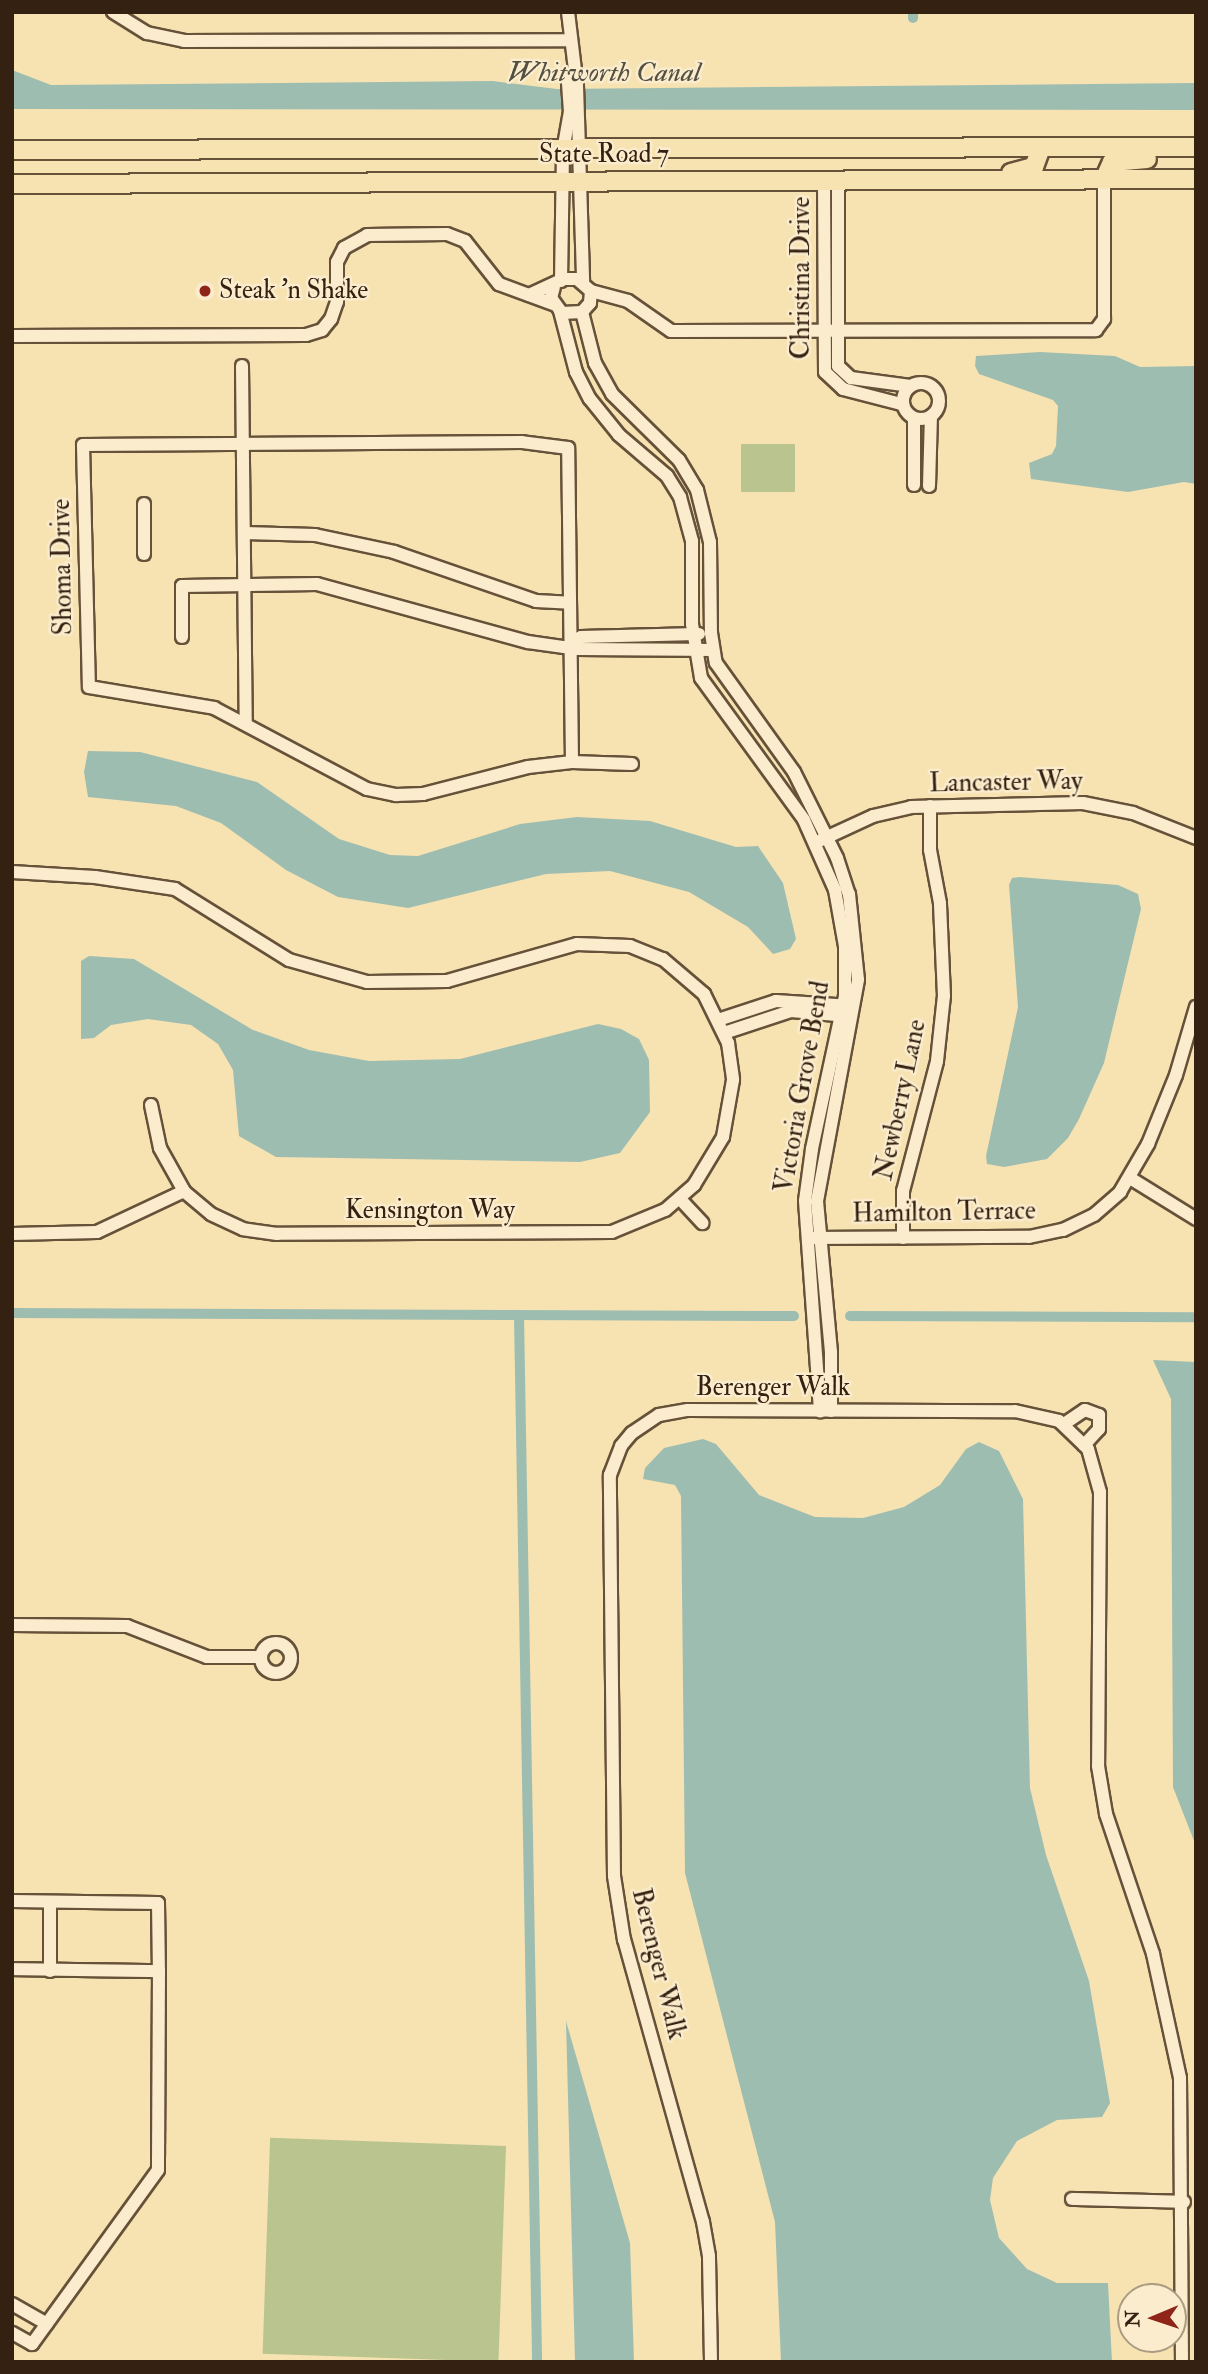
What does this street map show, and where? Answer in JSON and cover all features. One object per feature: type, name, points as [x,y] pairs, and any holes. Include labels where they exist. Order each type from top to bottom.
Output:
[{"type":"main road","name":"State Road 7","points":[[12,150],[571,151],[1196,147]]},
{"type":"main road","points":[[960,181],[989,173],[1023,173],[1034,167],[1041,148]]},
{"type":"main road","points":[[1104,180],[1112,162],[1196,159]]},
{"type":"main road","name":"State Road 7","points":[[12,184],[1196,179]]},
{"type":"street","points":[[113,12],[147,33],[184,41],[569,40]]},
{"type":"street","points":[[558,284],[561,181],[571,151],[574,111],[568,12]]},
{"type":"street","name":"Victoria Grove Bend","points":[[571,151],[581,181],[587,297],[596,363],[612,394],[679,460],[697,490],[710,542],[712,650],[726,683],[794,772],[822,839],[841,917],[848,1011],[811,1149],[812,1238],[819,1351],[826,1410]]},
{"type":"street","points":[[529,295],[558,284],[602,303],[615,295],[671,331],[1096,330],[1104,319],[1104,180]]},
{"type":"street","name":"Christina Drive","points":[[831,182],[839,330],[838,366],[843,373],[892,387],[910,387]]},
{"type":"street","name":"Christina Drive","points":[[831,182],[824,330],[825,372],[843,389],[901,404]]},
{"type":"street","points":[[12,336],[306,335],[322,330],[331,319],[337,302],[337,262],[344,248],[367,234],[456,238],[474,247],[499,284],[556,307],[587,297]]},
{"type":"street","name":"Victoria Grove Bend","points":[[558,284],[556,307],[573,363],[590,399],[619,435],[667,476],[680,497],[692,541],[694,650],[710,695],[822,839]]},
{"type":"street","points":[[242,366],[246,721]]},
{"type":"street","points":[[914,485],[914,418],[901,404],[910,387],[927,384],[939,395],[940,403],[931,416],[929,486]]},
{"type":"street","points":[[914,418],[931,416]]},
{"type":"street","name":"Shoma Drive","points":[[572,762],[568,447],[522,442],[83,445],[89,687],[214,708],[246,721],[367,789],[396,795],[423,794],[484,776],[572,762],[632,764]]},
{"type":"street","points":[[144,504],[144,554]]},
{"type":"street","points":[[244,533],[315,535],[384,550],[536,601],[570,603]]},
{"type":"street","points":[[182,637],[182,586],[317,584],[349,590],[484,632],[569,645],[712,650]]},
{"type":"street","points":[[569,645],[581,636],[711,634]]},
{"type":"street","name":"Lancaster Way","points":[[822,839],[873,816],[930,806],[1083,803],[1133,813],[1196,838]]},
{"type":"street","name":"Newberry Lane","points":[[903,1238],[903,1191],[937,1061],[944,996],[930,806]]},
{"type":"street","name":"Kensington Way","points":[[12,872],[95,877],[175,890],[289,960],[367,982],[447,981],[577,944],[630,946],[678,969],[704,994],[724,1033],[733,1080],[729,1118],[715,1154],[680,1199],[648,1220],[612,1232],[277,1234],[226,1222],[184,1191]]},
{"type":"street","points":[[718,1020],[776,1001],[848,1011]]},
{"type":"street","name":"Hamilton Terrace","points":[[812,1238],[1046,1235],[1094,1215],[1130,1178],[1167,1098],[1196,1007]]},
{"type":"street","points":[[724,1033],[791,1010],[848,1011]]},
{"type":"street","points":[[12,1234],[97,1232],[184,1191],[160,1148],[151,1105]]},
{"type":"street","points":[[1130,1178],[1196,1219]]},
{"type":"street","points":[[680,1199],[702,1223]]},
{"type":"street","name":"Berenger Walk","points":[[711,2362],[709,2256],[703,2222],[624,1940],[614,1876],[610,1475],[621,1446],[632,1433],[672,1411],[826,1410],[1038,1413],[1063,1424],[1084,1445],[1096,1468],[1100,1492],[1098,1766],[1106,1814],[1170,2019],[1180,2078],[1184,2202],[1182,2362]]},
{"type":"street","points":[[1063,1424],[1084,1410],[1099,1415],[1099,1429],[1084,1445]]},
{"type":"street","points":[[12,1625],[127,1626],[207,1657],[261,1657]]},
{"type":"street","points":[[12,1901],[158,1903],[159,1970],[158,2170],[33,2344],[12,2333]]},
{"type":"street","points":[[50,1902],[50,1971]]},
{"type":"street","points":[[12,1969],[159,1970]]},
{"type":"street","points":[[1072,2199],[1184,2202]]},
{"type":"street","points":[[12,2304],[47,2325]]},
{"type":"green space","points":[[741,444],[795,444],[795,492],[741,492]]},
{"type":"green space","points":[[270,2138],[506,2146],[498,2362],[263,2354]]},
{"type":"shaded area","points":[[12,70],[51,85],[493,81],[557,89],[1196,83],[1196,110],[12,109]]},
{"type":"shaded area","points":[[1040,352],[1115,356],[1140,367],[1196,366],[1196,484],[1184,482],[1128,492],[1031,479],[1029,463],[1052,454],[1056,446],[1058,406],[1053,400],[979,374],[975,366],[976,356]]},
{"type":"shaded area","points":[[88,751],[140,752],[257,782],[339,839],[390,855],[418,856],[520,824],[577,817],[650,821],[736,847],[758,846],[783,883],[796,939],[790,949],[773,954],[748,927],[689,892],[610,871],[546,874],[408,908],[338,897],[286,870],[221,823],[176,806],[88,797],[84,772]]},
{"type":"shaded area","points":[[1012,878],[1118,885],[1138,894],[1141,909],[1104,1063],[1079,1119],[1068,1138],[1047,1159],[1004,1167],[987,1164],[986,1156],[1018,1007],[1009,885]]},
{"type":"shaded area","points":[[89,956],[134,959],[253,1030],[309,1050],[369,1061],[460,1059],[598,1024],[621,1029],[639,1039],[649,1060],[650,1112],[620,1153],[580,1162],[276,1157],[239,1136],[233,1070],[218,1044],[191,1025],[148,1019],[111,1025],[94,1038],[81,1039],[81,961]]},
{"type":"shaded area","points":[[1153,1360],[1196,1362],[1196,1846],[1173,1787],[1171,1399]]},
{"type":"shaded area","points":[[703,1439],[716,1444],[759,1495],[815,1517],[863,1518],[904,1507],[940,1485],[966,1449],[979,1442],[999,1451],[1023,1499],[1030,1788],[1046,1855],[1089,1981],[1110,2103],[1102,2117],[1057,2120],[1017,2141],[993,2178],[990,2200],[999,2238],[1027,2269],[1057,2283],[1108,2283],[1112,2362],[781,2362],[775,2222],[685,1873],[681,1496],[675,1485],[643,1479],[645,1468],[664,1448]]},
{"type":"shaded area","points":[[566,2021],[630,2243],[634,2362],[575,2362]]},
{"type":"waterway","points":[[913,12],[913,18]]},
{"type":"waterway","points":[[12,1313],[794,1316]]},
{"type":"waterway","points":[[519,1316],[537,2362]]},
{"type":"waterway","points":[[850,1316],[1196,1317]]},
{"type":"place","name":"Steak 'n Shake","points":[[205,291]]},
{"type":"water label","name":"Whitworth Canal","points":[[604,73]]}]
